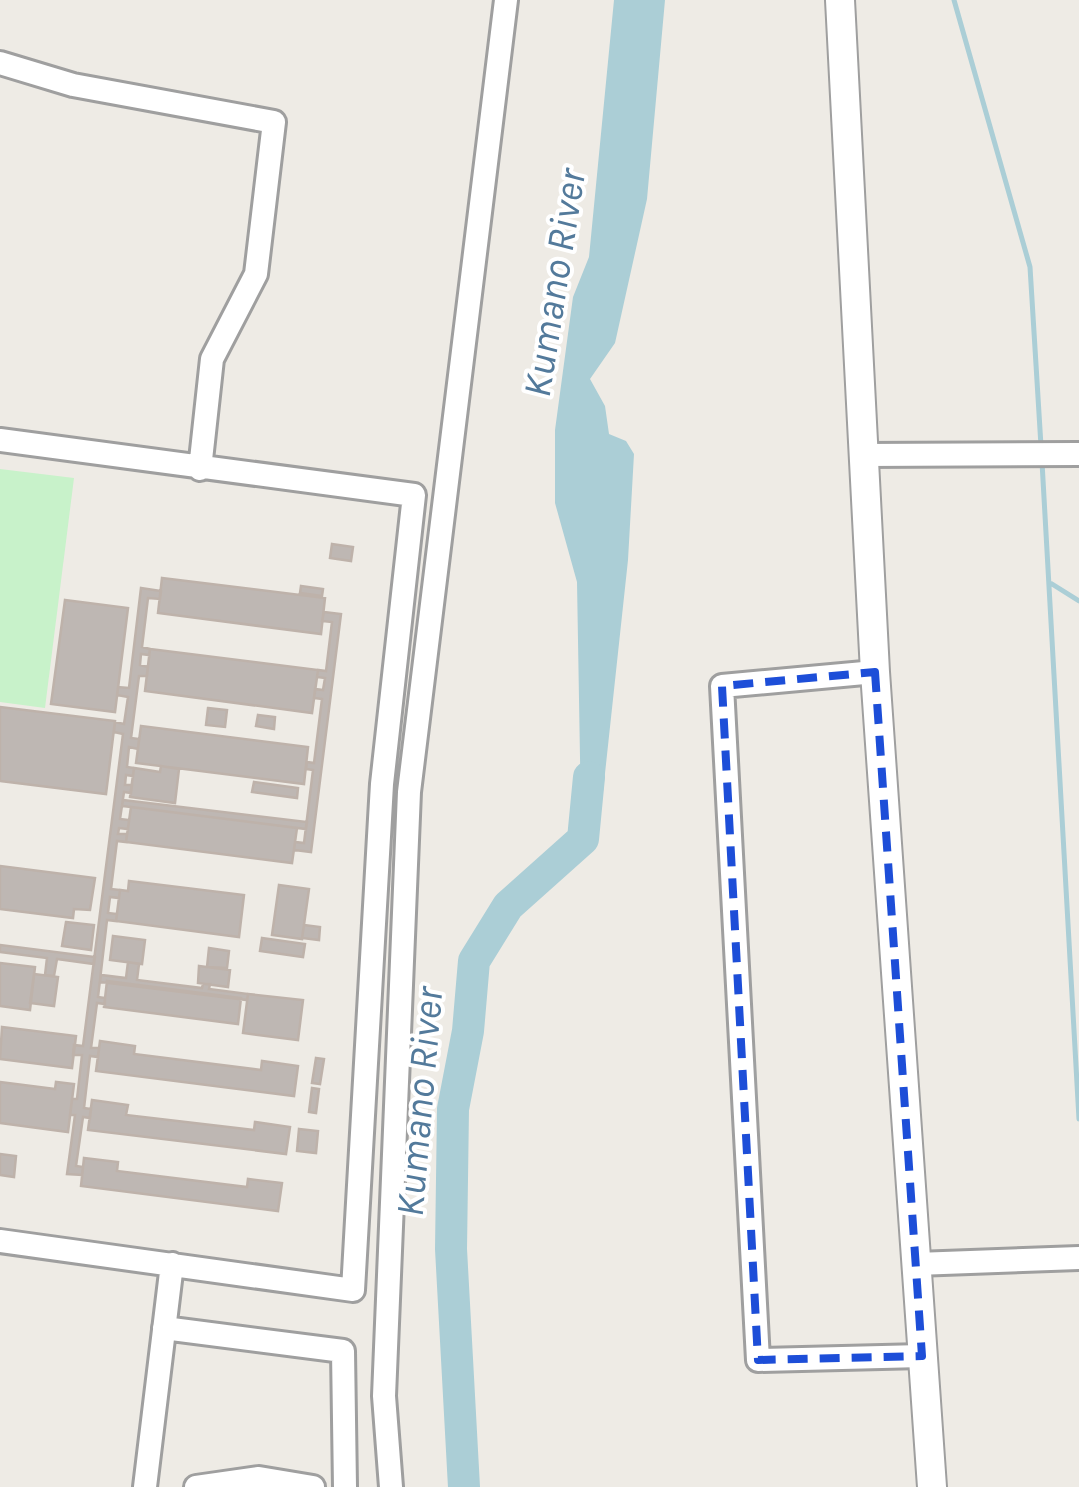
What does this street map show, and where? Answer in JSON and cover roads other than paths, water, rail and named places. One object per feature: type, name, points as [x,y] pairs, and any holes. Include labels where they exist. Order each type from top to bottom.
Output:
[{"type":"street","points":[[391,1487],[384,1396],[409,792],[506,0]]},
{"type":"street","points":[[840,0],[875,672],[932,1487]]},
{"type":"street","points":[[0,63],[74,85],[274,122],[256,274],[212,359],[200,469]]},
{"type":"street","points":[[0,440],[414,494],[382,784],[354,1290],[0,1241]]},
{"type":"street","points":[[864,456],[1079,454]]},
{"type":"street","points":[[875,672],[722,686],[758,1360],[922,1356]]},
{"type":"street","points":[[916,1264],[1079,1258]]},
{"type":"street","points":[[144,1487],[172,1264]]},
{"type":"street","points":[[164,1328],[342,1351],[345,1487]]},
{"type":"street","points":[[196,1487],[259,1478],[313,1487]]},
{"type":"water","points":[[614,0],[665,0],[647,199],[615,343],[590,379],[605,406],[609,434],[626,441],[634,454],[628,560],[599,829],[581,816],[577,582],[555,503],[555,430],[573,297],[589,257]]},
{"type":"waterway","points":[[954,0],[1030,267],[1041,446]]},
{"type":"waterway","points":[[1042,462],[1079,1119]]},
{"type":"waterway","points":[[1052,584],[1079,601]]},
{"type":"waterway","name":"Kumano River","points":[[464,1487],[451,1249],[453,1109],[468,1031],[474,961],[508,906],[583,839],[589,777]]}]
